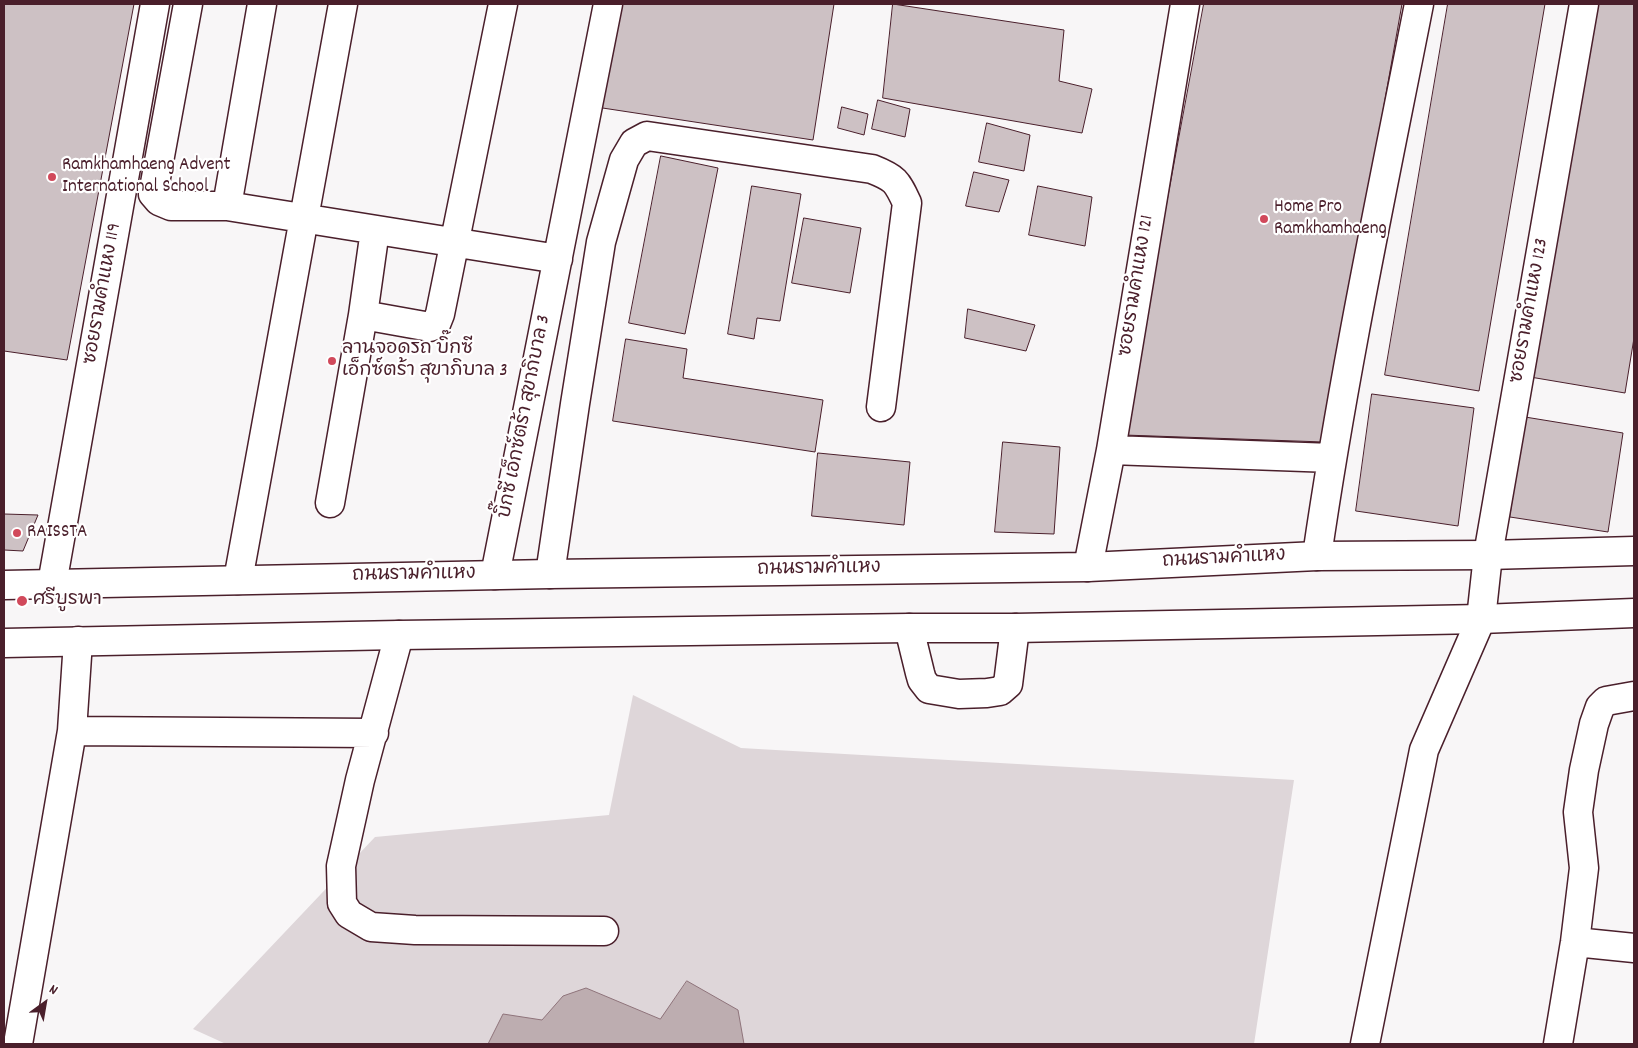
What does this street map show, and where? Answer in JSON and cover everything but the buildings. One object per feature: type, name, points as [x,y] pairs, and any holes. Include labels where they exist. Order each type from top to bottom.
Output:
[{"type":"main road","name":"ซอยรามคำแหง 119","points":[[52,584],[155,4]]},
{"type":"main road","points":[[188,4],[153,194],[159,201],[171,206],[226,206],[558,259]]},
{"type":"main road","points":[[226,206],[262,4]]},
{"type":"main road","points":[[238,580],[343,4]]},
{"type":"main road","points":[[363,315],[430,327],[436,324],[440,314],[455,243],[503,4]]},
{"type":"main road","name":"บิ๊กซี เอ็กซ์ตร้า สุขาภิบาล 3","points":[[495,575],[608,4]]},
{"type":"main road","name":"ซอยรามคำแหง 121","points":[[1088,567],[1111,450],[1185,4]]},
{"type":"main road","points":[[1317,556],[1350,357],[1419,4]]},
{"type":"main road","name":"ซอยรามคำแหง 123","points":[[1365,1044],[1424,750],[1482,619],[1488,555],[1584,4]]},
{"type":"main road","points":[[550,574],[601,242],[624,160],[634,142],[647,136],[872,169],[890,176],[899,185],[907,203],[881,407]]},
{"type":"main road","points":[[330,503],[363,315],[375,230]]},
{"type":"main road","points":[[1111,450],[1332,458]]},
{"type":"main road","name":"ถนนรามคำแหง","points":[[4,585],[550,574],[1088,567],[1317,556],[1488,555],[1634,551]]},
{"type":"main road","points":[[4,643],[399,635],[1015,628],[1482,619],[1634,613]]},
{"type":"main road","points":[[909,628],[922,680],[929,689],[959,694],[1000,691],[1008,684],[1015,628]]},
{"type":"main road","points":[[399,635],[360,780],[341,866],[342,904],[349,914],[371,926],[415,930],[604,930]]},
{"type":"main road","points":[[18,1044],[72,730],[78,641]]},
{"type":"main road","points":[[1558,1044],[1575,942],[1584,868],[1578,812],[1584,770],[1594,724],[1600,707],[1606,701],[1634,696]]},
{"type":"main road","points":[[72,730],[374,733]]},
{"type":"main road","points":[[1575,942],[1634,948]]},
{"type":"shaded area","points":[[633,695],[741,748],[1294,780],[1254,1044],[226,1044],[193,1029],[375,837],[609,815]]},
{"type":"shaded area","points":[[687,981],[738,1010],[744,1044],[488,1044],[503,1014],[542,1020],[563,996],[586,988],[660,1019]]},
{"type":"place","name":"Ramkhamhaeng Advent International School","points":[[52,177]]},
{"type":"place","name":"Home Pro Ramkhamhaeng","points":[[1264,219]]},
{"type":"place","name":"ลานจอดรถ บิ๊กซี เอ็กซ์ตร้า สุขาภิบาล 3","points":[[332,361]]},
{"type":"place","name":"RAISSTA","points":[[17,533]]},
{"type":"place","name":"ศรีบูรพา","points":[[22,601]]}]
